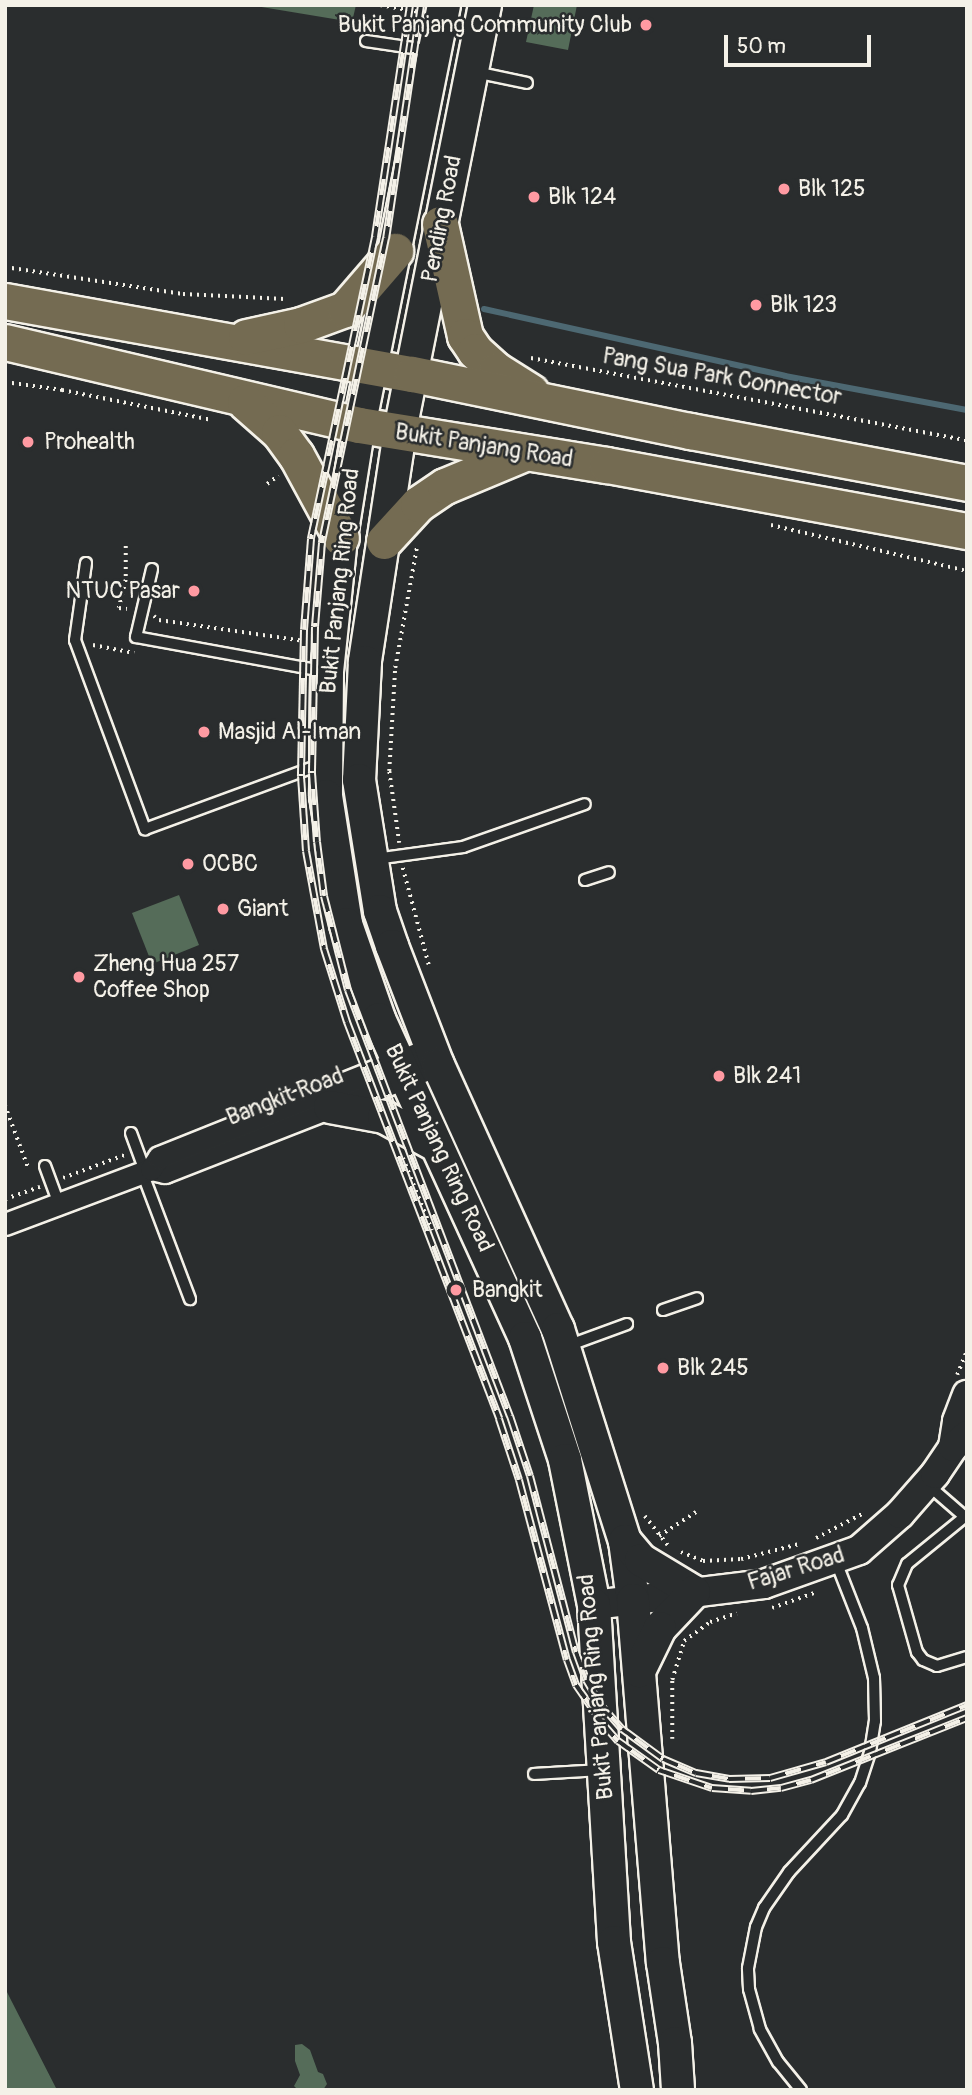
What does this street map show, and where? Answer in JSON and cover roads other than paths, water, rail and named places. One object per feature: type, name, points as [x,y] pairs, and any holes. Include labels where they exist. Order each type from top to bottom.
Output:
[{"type":"main road","name":"Pending Road","points":[[400,432],[485,5]]},
{"type":"main road","name":"Pending Road","points":[[371,367],[435,51],[433,9]]},
{"type":"main road","points":[[440,224],[466,336],[475,351],[496,370],[546,401]]},
{"type":"main road","points":[[229,341],[301,325],[345,309],[395,251]]},
{"type":"main road","points":[[5,301],[412,374],[967,483]]},
{"type":"main road","name":"Bukit Panjang Road","points":[[5,342],[124,367],[231,411],[359,425],[522,454],[607,465],[967,531]]},
{"type":"main road","name":"Bukit Panjang Ring Road","points":[[371,367],[341,538],[327,671],[328,809],[346,923],[401,1071],[525,1338],[565,1460],[594,1605],[614,1942],[636,2090]]},
{"type":"main road","points":[[231,411],[279,432],[341,538]]},
{"type":"main road","name":"Bukit Panjang Ring Road","points":[[400,432],[365,662],[359,740],[359,780],[386,859],[380,911],[434,1056],[536,1276],[564,1347],[625,1541],[633,1600],[663,1963],[675,2043],[678,2090]]},
{"type":"main road","points":[[384,541],[418,504],[445,486],[522,454]]},
{"type":"main road","points":[[331,1107],[384,1117],[437,1146]]},
{"type":"main road","points":[[625,1541],[640,1560],[694,1592],[660,1628],[639,1672]]},
{"type":"main road","points":[[632,2054],[642,2064],[658,2068],[668,2059],[675,2043]]},
{"type":"street","name":"Bangkit Road","points":[[146,1170],[165,1172],[331,1107],[434,1056]]},
{"type":"street","name":"Bangkit Road","points":[[5,1224],[146,1170],[159,1157],[401,1071]]},
{"type":"street","name":"Fajar Road","points":[[594,1605],[764,1584],[839,1569],[880,1534],[926,1484],[960,1441],[957,1421],[960,1389]]},
{"type":"lane","points":[[366,41],[435,51]]},
{"type":"lane","points":[[472,72],[527,82]]},
{"type":"lane","points":[[86,563],[75,640],[145,829],[326,762]]},
{"type":"lane","points":[[152,569],[136,637],[327,671]]},
{"type":"lane","points":[[386,859],[463,847],[585,804]]},
{"type":"lane","points":[[585,880],[609,872]]},
{"type":"lane","points":[[131,1133],[190,1299]]},
{"type":"lane","points":[[45,1166],[59,1203]]},
{"type":"lane","points":[[663,1310],[698,1298]]},
{"type":"lane","points":[[564,1347],[627,1324]]},
{"type":"lane","points":[[926,1484],[966,1516],[907,1564],[898,1585],[919,1656],[936,1666],[967,1657]]},
{"type":"lane","points":[[801,2090],[778,2062],[760,2029],[749,1989],[748,1968],[756,1927],[764,1908],[789,1872],[842,1815],[860,1783],[870,1752],[875,1721],[874,1678],[865,1637],[839,1569]]},
{"type":"lane","points":[[534,1774],[604,1770]]},
{"type":"waterway","points":[[484,309],[785,376],[967,410]]},
{"type":"railway","points":[[410,5],[375,237],[311,539],[304,630],[301,776],[306,851],[324,949],[347,1022],[499,1419],[519,1480],[576,1685],[618,1741],[659,1770],[712,1788],[751,1791],[781,1788],[811,1780],[967,1718]]},
{"type":"railway","points":[[421,5],[386,238],[322,543],[315,627],[312,773],[317,842],[324,896],[348,990],[510,1416],[530,1476],[576,1652],[586,1680],[601,1705],[622,1729],[663,1759],[696,1773],[729,1779],[770,1778],[826,1762],[967,1705]]},
{"type":"place","name":"Bukit Panjang Community Club","points":[[646,25]]},
{"type":"place","name":"Blk 125","points":[[784,189]]},
{"type":"place","name":"Blk 124","points":[[534,197]]},
{"type":"place","name":"Blk 123","points":[[756,305]]},
{"type":"place","name":"Prohealth","points":[[28,442]]},
{"type":"place","name":"NTUC Pasar","points":[[194,591]]},
{"type":"place","name":"Masjid Al-Iman","points":[[204,732]]},
{"type":"place","name":"OCBC","points":[[188,864]]},
{"type":"place","name":"Giant","points":[[223,909]]},
{"type":"place","name":"Zheng Hua 257 Coffee Shop","points":[[79,977]]},
{"type":"place","name":"Blk 241","points":[[719,1076]]},
{"type":"place","name":"Bangkit","points":[[456,1290]]},
{"type":"place","name":"Blk 245","points":[[663,1368]]}]
